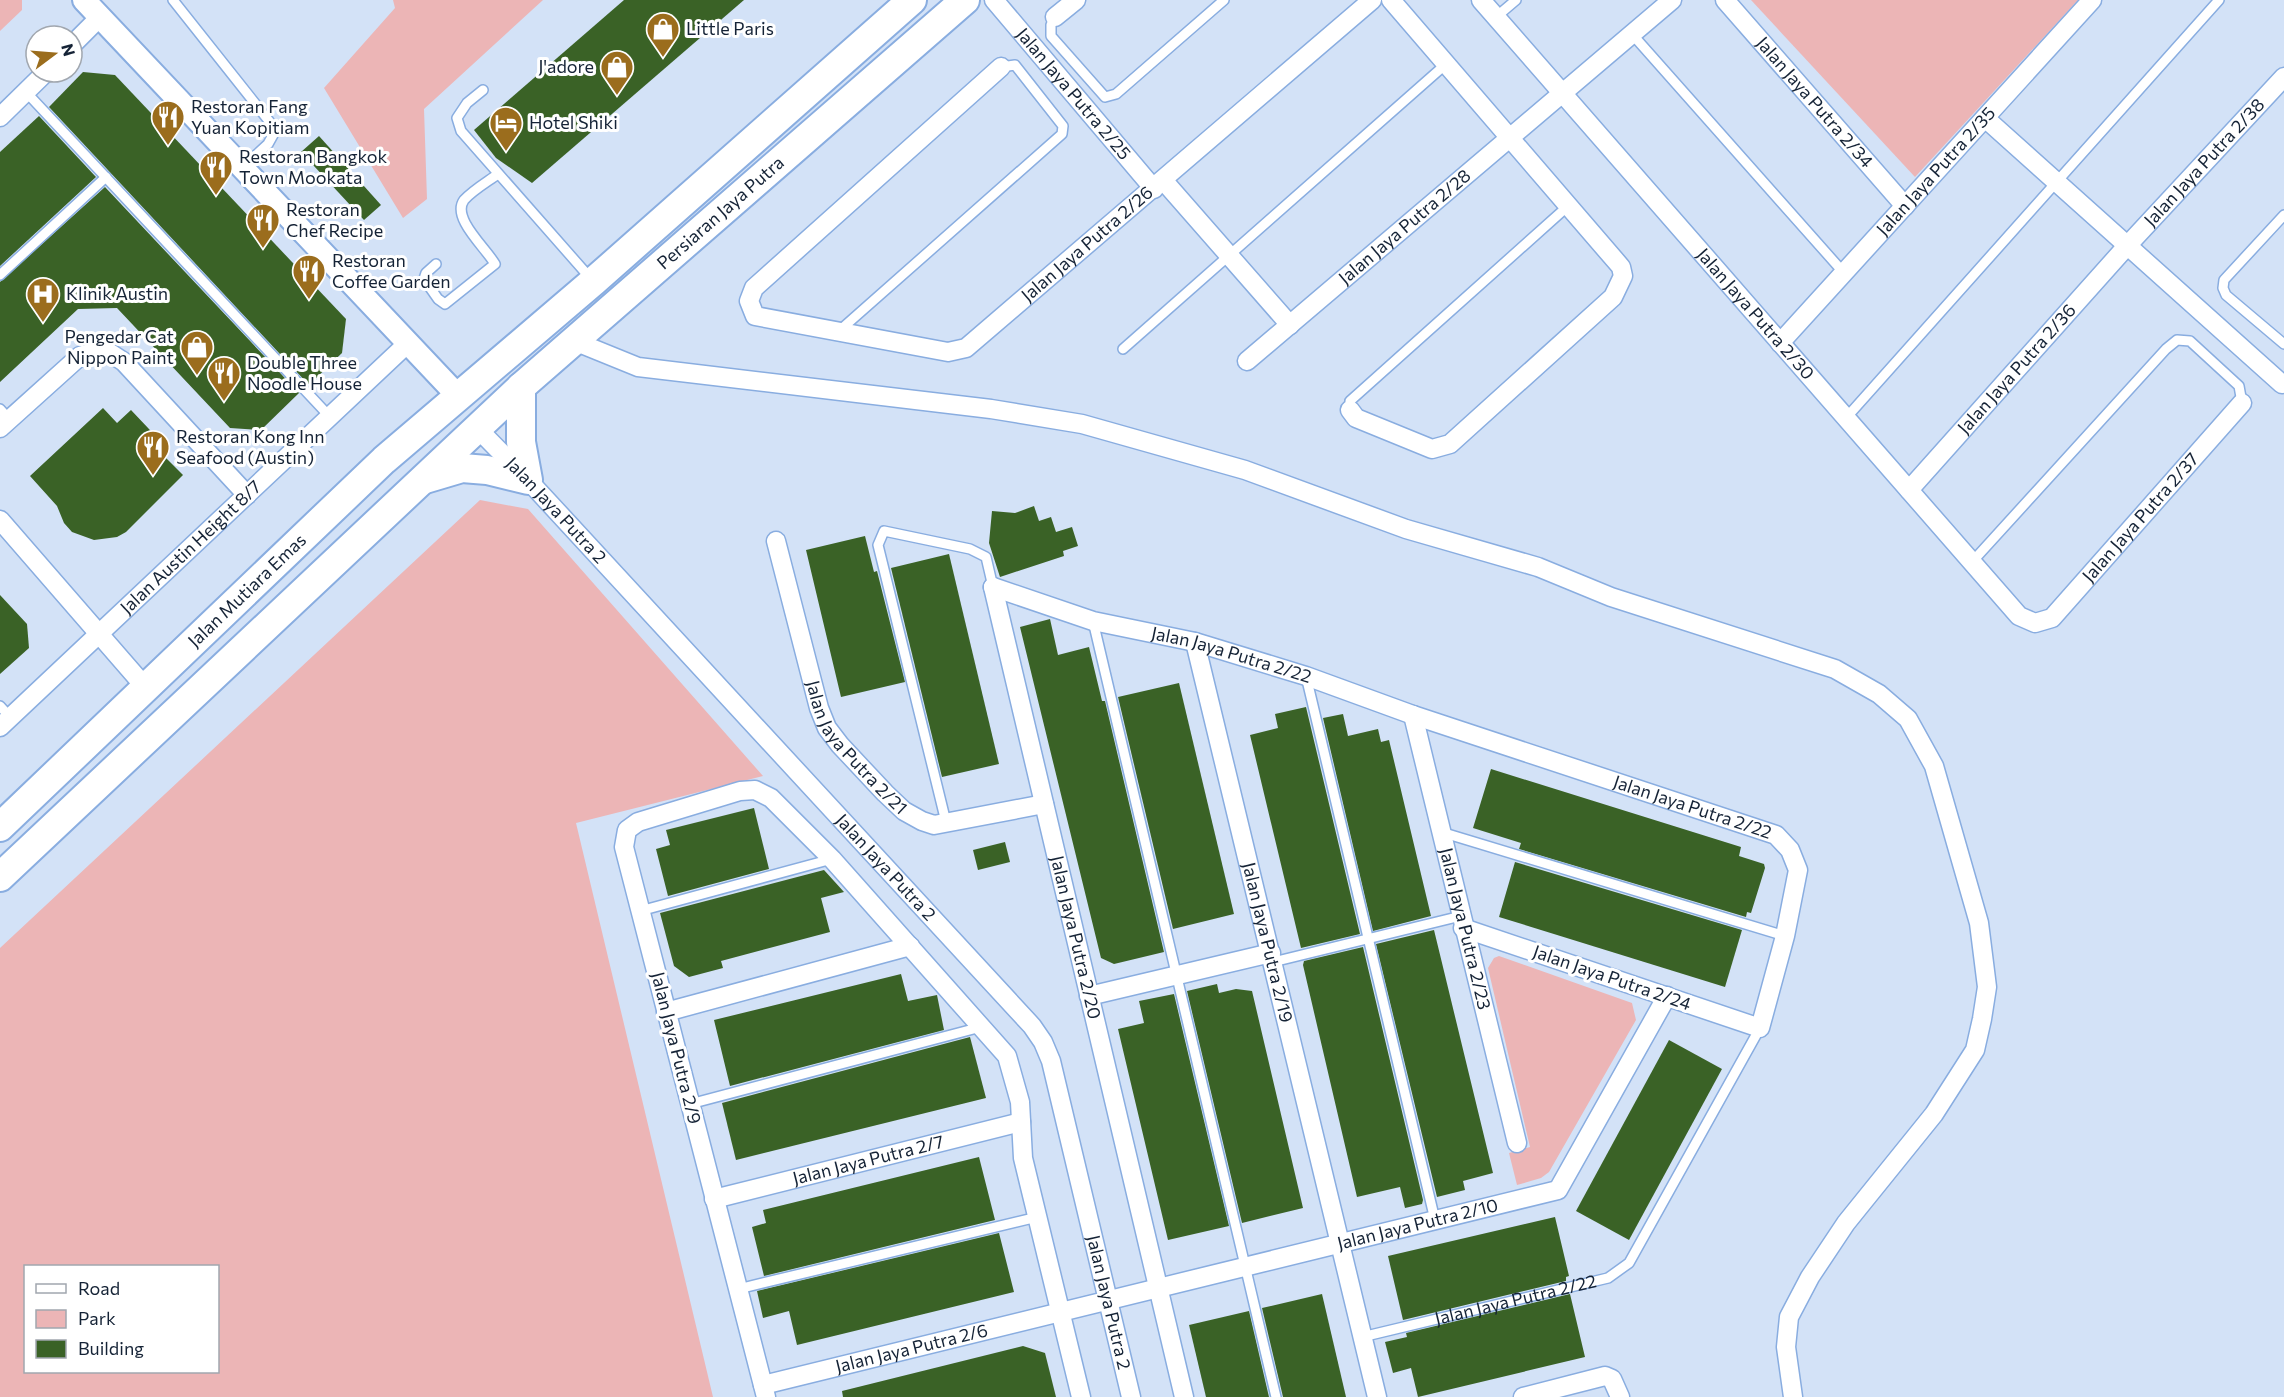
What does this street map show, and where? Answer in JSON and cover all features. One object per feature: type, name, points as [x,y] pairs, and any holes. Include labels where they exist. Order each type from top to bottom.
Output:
[{"type":"main road","name":"Persiaran Jaya Putra","points":[[501,361],[912,0]]},
{"type":"main road","name":"Persiaran Jaya Putra","points":[[477,428],[521,387],[965,0]]},
{"type":"main road","name":"Jalan Mutiara Emas","points":[[0,827],[384,460],[501,361]]},
{"type":"main road","points":[[477,428],[474,405],[501,361]]},
{"type":"main road","points":[[420,481],[462,468],[528,480],[521,442],[521,387]]},
{"type":"main road","points":[[384,460],[406,455],[449,429],[477,428]]},
{"type":"main road","points":[[0,877],[477,428]]},
{"type":"street","points":[[84,0],[459,397]]},
{"type":"street","name":"Jalan Jaya Putra 2/25","points":[[994,0],[1158,184],[1228,254],[1290,325]]},
{"type":"street","points":[[1055,17],[1076,0]]},
{"type":"street","name":"Jalan Jaya Putra 2/26","points":[[1001,67],[754,288],[748,302],[755,316],[948,352],[966,348],[1372,0]]},
{"type":"street","points":[[1350,410],[1356,418],[1432,449],[1450,444],[1612,297],[1623,276],[1621,267],[1391,0]]},
{"type":"street","name":"Jalan Jaya Putra 2/30","points":[[1481,0],[2019,616],[2034,623]]},
{"type":"street","name":"Jalan Jaya Putra 2/28","points":[[1247,361],[1672,0]]},
{"type":"street","name":"Jalan Jaya Putra 2/34","points":[[1725,0],[1905,206]]},
{"type":"street","name":"Jalan Jaya Putra 2/35","points":[[1780,343],[2092,0]]},
{"type":"street","points":[[84,33],[100,17]]},
{"type":"street","name":"Jalan Jaya Putra 2/38","points":[[2126,247],[2284,77]]},
{"type":"street","points":[[0,117],[34,84]]},
{"type":"street","points":[[1985,118],[2126,247],[2282,384]]},
{"type":"street","name":"Jalan Jaya Putra 2/36","points":[[1909,490],[2126,247]]},
{"type":"street","points":[[574,341],[639,367],[991,409],[1082,424],[1245,470],[1406,529],[1538,567],[1611,597],[1835,669],[1879,694],[1908,719],[1934,766],[1979,922],[1987,987],[1982,1019],[1975,1050],[1934,1114],[1846,1223],[1810,1277],[1790,1317],[1786,1347],[1793,1397]]},
{"type":"street","name":"Jalan Austin Height 8/7","points":[[3,716],[100,633],[408,344]]},
{"type":"street","points":[[3,419],[80,356],[104,349],[124,362],[247,495]]},
{"type":"street","name":"Jalan Jaya Putra 2/37","points":[[2034,623],[2052,618],[2242,403]]},
{"type":"street","name":"Jalan Jaya Putra 2","points":[[477,428],[528,480],[1032,1026],[1043,1042],[1051,1061],[1131,1397]]},
{"type":"street","points":[[0,520],[146,688]]},
{"type":"street","name":"Jalan Jaya Putra 2/21","points":[[777,541],[819,708],[827,728],[885,794],[904,810],[934,825],[1044,804]]},
{"type":"street","name":"Jalan Jaya Putra 2/22","points":[[993,587],[1093,621],[1195,642],[1306,676],[1413,716],[1776,835],[1790,850],[1798,870],[1785,936],[1760,1028]]},
{"type":"street","name":"Jalan Jaya Putra 2/20","points":[[993,587],[1184,1397]]},
{"type":"street","name":"Jalan Jaya Putra 2/19","points":[[1195,642],[1377,1397]]},
{"type":"street","name":"Jalan Jaya Putra 2/23","points":[[1413,716],[1517,1143]]},
{"type":"street","name":"Jalan Jaya Putra 2/9","points":[[764,1391],[624,847],[627,830],[638,822],[740,791],[755,790],[771,798],[832,859]]},
{"type":"street","points":[[832,859],[1007,1056],[1020,1102],[1023,1158],[1082,1397]]},
{"type":"street","name":"Jalan Jaya Putra 2/24","points":[[1462,922],[1760,1028]]},
{"type":"street","points":[[666,1012],[910,946]]},
{"type":"street","points":[[1089,996],[1272,957]]},
{"type":"street","name":"Jalan Jaya Putra 2/10","points":[[1061,1311],[1558,1190],[1667,996]]},
{"type":"street","name":"Jalan Jaya Putra 2/7","points":[[714,1199],[1021,1122]]},
{"type":"street","name":"Jalan Jaya Putra 2/6","points":[[764,1391],[1061,1311]]},
{"type":"street","points":[[1523,1397],[1605,1376],[1612,1379],[1620,1397]]},
{"type":"lane","points":[[173,0],[269,122],[273,135],[268,144],[242,168]]},
{"type":"lane","points":[[1055,17],[1051,25],[1051,36],[1105,97],[1116,94],[1224,0]]},
{"type":"lane","points":[[1496,17],[1516,0]]},
{"type":"lane","points":[[1846,418],[2219,0]]},
{"type":"lane","points":[[1632,34],[1844,273]]},
{"type":"lane","points":[[1123,349],[1446,64]]},
{"type":"lane","points":[[839,331],[1062,134],[1063,126],[1015,65],[1001,67]]},
{"type":"lane","points":[[483,90],[467,103],[457,118],[461,131],[594,281]]},
{"type":"lane","points":[[26,92],[331,418]]},
{"type":"lane","points":[[436,264],[426,273],[424,279],[438,299],[445,304],[488,272],[495,264],[462,220],[460,210],[464,201],[498,174]]},
{"type":"lane","points":[[0,275],[106,177]]},
{"type":"lane","points":[[1350,410],[1350,401],[1568,206]]},
{"type":"lane","points":[[2284,215],[2224,280],[2223,288],[2226,295],[2284,344]]},
{"type":"lane","points":[[1972,562],[2166,349],[2177,340],[2190,341],[2239,386],[2242,403]]},
{"type":"lane","points":[[946,822],[878,545],[884,531],[970,549],[986,557],[993,587]]},
{"type":"lane","points":[[1093,621],[1276,1397]]},
{"type":"lane","points":[[1306,676],[1435,1220]]},
{"type":"lane","points":[[1440,832],[1785,936]]},
{"type":"lane","points":[[640,910],[832,859]]},
{"type":"lane","points":[[1272,957],[1462,922]]},
{"type":"lane","points":[[690,1104],[981,1027]]},
{"type":"lane","name":"Jalan Jaya Putra 2/22","points":[[1362,1337],[1608,1278],[1629,1263],[1760,1028]]},
{"type":"lane","points":[[738,1290],[1037,1217]]},
{"type":"green space","points":[[0,0],[22,0],[22,10],[0,31]]},
{"type":"green space","points":[[393,0],[543,0],[424,109],[427,199],[403,218],[324,88],[395,8]]},
{"type":"green space","points":[[1751,0],[2078,0],[1915,177]]},
{"type":"green space","points":[[480,500],[528,509],[763,776],[576,823],[713,1397],[0,1397],[0,948]]},
{"type":"green space","points":[[1499,956],[1632,1003],[1636,1020],[1549,1172],[1541,1178],[1517,1185],[1509,1153],[1530,1147],[1488,968],[1494,958]]},
{"type":"building","points":[[624,0],[744,0],[532,183],[496,158],[474,130]]},
{"type":"building","points":[[84,72],[115,75],[346,319],[342,353],[308,384],[49,107],[71,84],[84,84]]},
{"type":"building","points":[[39,116],[96,177],[0,266],[0,152]]},
{"type":"building","points":[[319,136],[381,205],[364,220],[301,152]]},
{"type":"building","points":[[105,187],[299,393],[261,430],[230,428],[117,308],[78,309],[0,382],[0,282]]},
{"type":"building","points":[[103,408],[117,423],[131,410],[166,447],[161,453],[183,475],[126,532],[117,537],[94,540],[72,532],[64,523],[57,506],[30,476]]},
{"type":"building","points":[[1034,506],[1039,521],[1051,517],[1056,532],[1072,527],[1078,546],[1063,551],[1064,556],[1000,577],[989,543],[992,511],[1015,513]]},
{"type":"building","points":[[865,536],[874,572],[877,571],[905,682],[841,697],[806,550]]},
{"type":"building","points":[[949,554],[999,764],[942,777],[891,568]]},
{"type":"building","points":[[0,595],[27,624],[29,648],[0,674]]},
{"type":"building","points":[[1050,619],[1058,655],[1089,647],[1102,701],[1105,701],[1164,952],[1114,964],[1101,958],[1020,627]]},
{"type":"building","points":[[1179,683],[1234,914],[1173,929],[1118,697]]},
{"type":"building","points":[[1306,707],[1360,934],[1301,948],[1250,735],[1278,728],[1275,714]]},
{"type":"building","points":[[1343,714],[1348,736],[1378,729],[1381,742],[1389,740],[1431,916],[1373,931],[1323,718]]},
{"type":"building","points":[[1491,769],[1741,847],[1739,856],[1764,864],[1765,868],[1751,913],[1747,912],[1746,917],[1519,849],[1521,843],[1473,828]]},
{"type":"building","points":[[754,808],[769,869],[668,896],[656,849],[670,845],[666,830]]},
{"type":"building","points":[[1005,842],[1010,862],[978,870],[973,850]]},
{"type":"building","points":[[1515,862],[1742,930],[1725,987],[1499,917]]},
{"type":"building","points":[[824,870],[844,892],[821,898],[830,932],[721,961],[723,968],[689,977],[674,966],[660,913]]},
{"type":"building","points":[[1434,930],[1493,1173],[1463,1181],[1465,1190],[1437,1197],[1376,944]]},
{"type":"building","points":[[1363,947],[1423,1200],[1422,1204],[1405,1208],[1400,1187],[1357,1197],[1303,965],[1304,961]]},
{"type":"building","points":[[901,974],[908,1001],[937,995],[944,1030],[730,1086],[714,1020]]},
{"type":"building","points":[[1217,984],[1219,993],[1236,989],[1252,991],[1303,1208],[1242,1223],[1187,991]]},
{"type":"building","points":[[1174,994],[1229,1226],[1168,1240],[1118,1029],[1144,1023],[1139,1001]]},
{"type":"building","points":[[970,1037],[986,1098],[736,1160],[722,1103]]},
{"type":"building","points":[[1669,1040],[1722,1069],[1629,1240],[1576,1211]]},
{"type":"building","points":[[979,1157],[995,1220],[764,1276],[752,1227],[766,1223],[763,1210]]},
{"type":"building","points":[[1555,1217],[1569,1276],[1566,1277],[1566,1281],[1403,1320],[1388,1256]]},
{"type":"building","points":[[999,1233],[1014,1292],[797,1345],[789,1311],[763,1318],[757,1291]]},
{"type":"building","points":[[1322,1294],[1346,1397],[1283,1397],[1262,1308]]},
{"type":"building","points":[[1570,1294],[1585,1357],[1418,1397],[1411,1368],[1393,1373],[1385,1342],[1407,1337],[1406,1333]]},
{"type":"building","points":[[1249,1311],[1269,1397],[1206,1397],[1189,1325]]},
{"type":"building","points":[[1023,1346],[1045,1353],[1056,1397],[843,1397],[842,1391]]},
{"type":"place","name":"Little Paris","points":[[663,58]]},
{"type":"place","name":"J'adore","points":[[617,96]]},
{"type":"place","name":"Restoran Fang Yuan Kopitiam","points":[[168,146]]},
{"type":"place","name":"Hotel Shiki","points":[[506,152]]},
{"type":"place","name":"Restoran Bangkok Town Mookata","points":[[216,196]]},
{"type":"place","name":"Restoran Chef Recipe","points":[[263,249]]},
{"type":"place","name":"Restoran Coffee Garden","points":[[309,300]]},
{"type":"place","name":"Klinik Austin","points":[[43,323]]},
{"type":"place","name":"Pengedar Cat Nippon Paint","points":[[197,376]]},
{"type":"place","name":"Double Three Noodle House","points":[[224,402]]},
{"type":"place","name":"Restoran Kong Inn Seafood (Austin)","points":[[153,476]]}]
